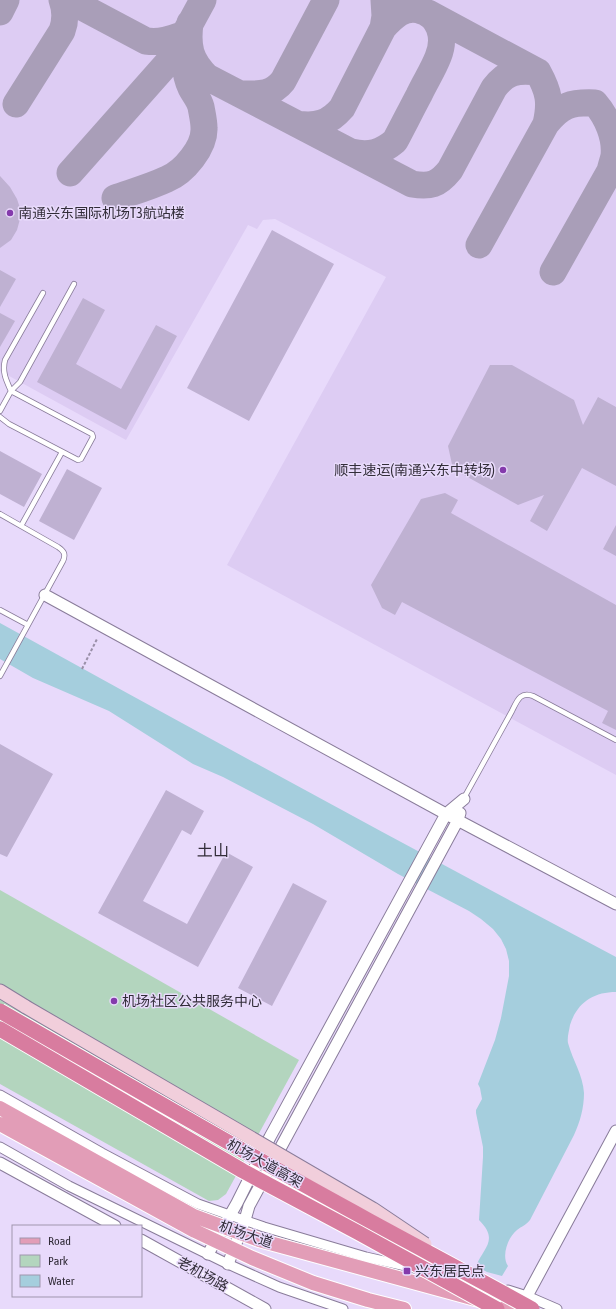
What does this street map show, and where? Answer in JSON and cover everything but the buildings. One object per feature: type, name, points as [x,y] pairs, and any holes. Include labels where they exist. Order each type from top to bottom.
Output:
[{"type":"highway","name":"机场大道高架","points":[[0,1011],[368,1220],[463,1270],[530,1302]]},
{"type":"highway","points":[[0,1029],[244,1171],[497,1309]]},
{"type":"main road","points":[[0,991],[374,1209],[463,1270]]},
{"type":"main road","name":"机场大道","points":[[0,1108],[194,1216],[227,1221],[243,1227],[259,1240],[512,1309]]},
{"type":"main road","name":"机场大道","points":[[0,1124],[234,1250],[313,1283],[368,1300],[404,1309]]},
{"type":"street","points":[[45,595],[446,814],[616,904]]},
{"type":"street","points":[[208,1254],[446,814],[464,799]]},
{"type":"street","points":[[228,1264],[243,1227],[249,1206],[440,855],[458,820],[464,799]]},
{"type":"street","points":[[0,1095],[102,1153],[227,1221]]},
{"type":"street","points":[[520,1309],[530,1302],[616,1132]]},
{"type":"street","points":[[0,1147],[69,1186],[228,1264],[278,1287],[343,1309]]},
{"type":"street","points":[[0,1163],[113,1225]]},
{"type":"street","points":[[243,1227],[366,1257],[557,1309]]},
{"type":"street","name":"老机场路","points":[[142,1241],[265,1309]]},
{"type":"lane","points":[[0,411],[11,390],[20,382],[74,284]]},
{"type":"lane","points":[[0,417],[9,424],[78,460],[82,459],[93,437],[92,434],[11,390],[6,380],[3,368],[5,360],[43,293]]},
{"type":"lane","points":[[21,526],[62,452]]},
{"type":"lane","points":[[0,514],[58,547],[64,552],[65,556],[1,674]]},
{"type":"lane","points":[[0,610],[28,625]]},
{"type":"lane","points":[[464,799],[517,700],[525,694],[533,696],[616,740]]},
{"type":"path","points":[[82,669],[98,638]]},
{"type":"shaded area","points":[[0,0],[616,0],[616,775],[227,565],[386,277],[275,219],[263,220],[257,229],[248,225],[126,440],[0,371]]},
{"type":"green space","points":[[0,890],[299,1060],[226,1194],[218,1200],[209,1201],[0,1084]]},
{"type":"water","points":[[0,623],[308,792],[616,957],[616,992],[600,994],[587,1000],[577,1011],[570,1025],[568,1043],[582,1080],[584,1093],[578,1125],[530,1220],[527,1224],[514,1233],[508,1242],[505,1257],[508,1266],[502,1276],[487,1272],[476,1266],[486,1248],[489,1238],[485,1227],[479,1220],[483,1147],[476,1110],[482,1099],[478,1084],[495,1040],[509,976],[509,961],[506,949],[501,939],[493,929],[469,911],[398,874],[313,824],[223,777],[193,764],[109,711],[33,678],[0,659]]},
{"type":"taxiway","points":[[0,12],[6,0]]},
{"type":"taxiway","points":[[16,104],[62,31],[65,16],[62,0]]},
{"type":"taxiway","points":[[69,0],[146,41],[161,41],[185,34],[185,69],[191,88],[200,104],[203,120],[204,128],[201,143],[192,158],[174,176],[115,198]]},
{"type":"taxiway","points":[[70,173],[171,59],[203,0]]},
{"type":"taxiway","points":[[240,94],[258,94],[269,92],[283,81],[326,0]]},
{"type":"taxiway","points":[[297,124],[311,125],[322,123],[342,108],[383,28],[385,16],[384,0]]},
{"type":"taxiway","points":[[351,152],[364,154],[380,151],[395,141],[434,67],[440,50],[441,35],[436,22],[432,17],[419,10],[414,9],[399,13],[383,28]]},
{"type":"taxiway","points":[[428,13],[538,72]]},
{"type":"taxiway","points":[[190,23],[189,39],[191,53],[193,59],[207,77],[412,184],[433,184],[446,175],[494,88],[503,78],[518,72],[538,72],[545,85],[549,103],[546,124],[479,245]]},
{"type":"taxiway","points":[[546,124],[551,118],[567,106],[579,103],[595,103],[607,121],[614,142],[614,156],[610,171],[553,272]]},
{"type":"place","name":"南通兴东国际机场T3航站楼","points":[[10,213]]},
{"type":"place","name":"顺丰速运(南通兴东中转场)","points":[[503,470]]},
{"type":"place","name":"机场社区公共服务中心","points":[[114,1001]]},
{"type":"place","name":"兴东居民点","points":[[407,1271]]},
{"type":"district","name":"土山","points":[[213,850]]}]
